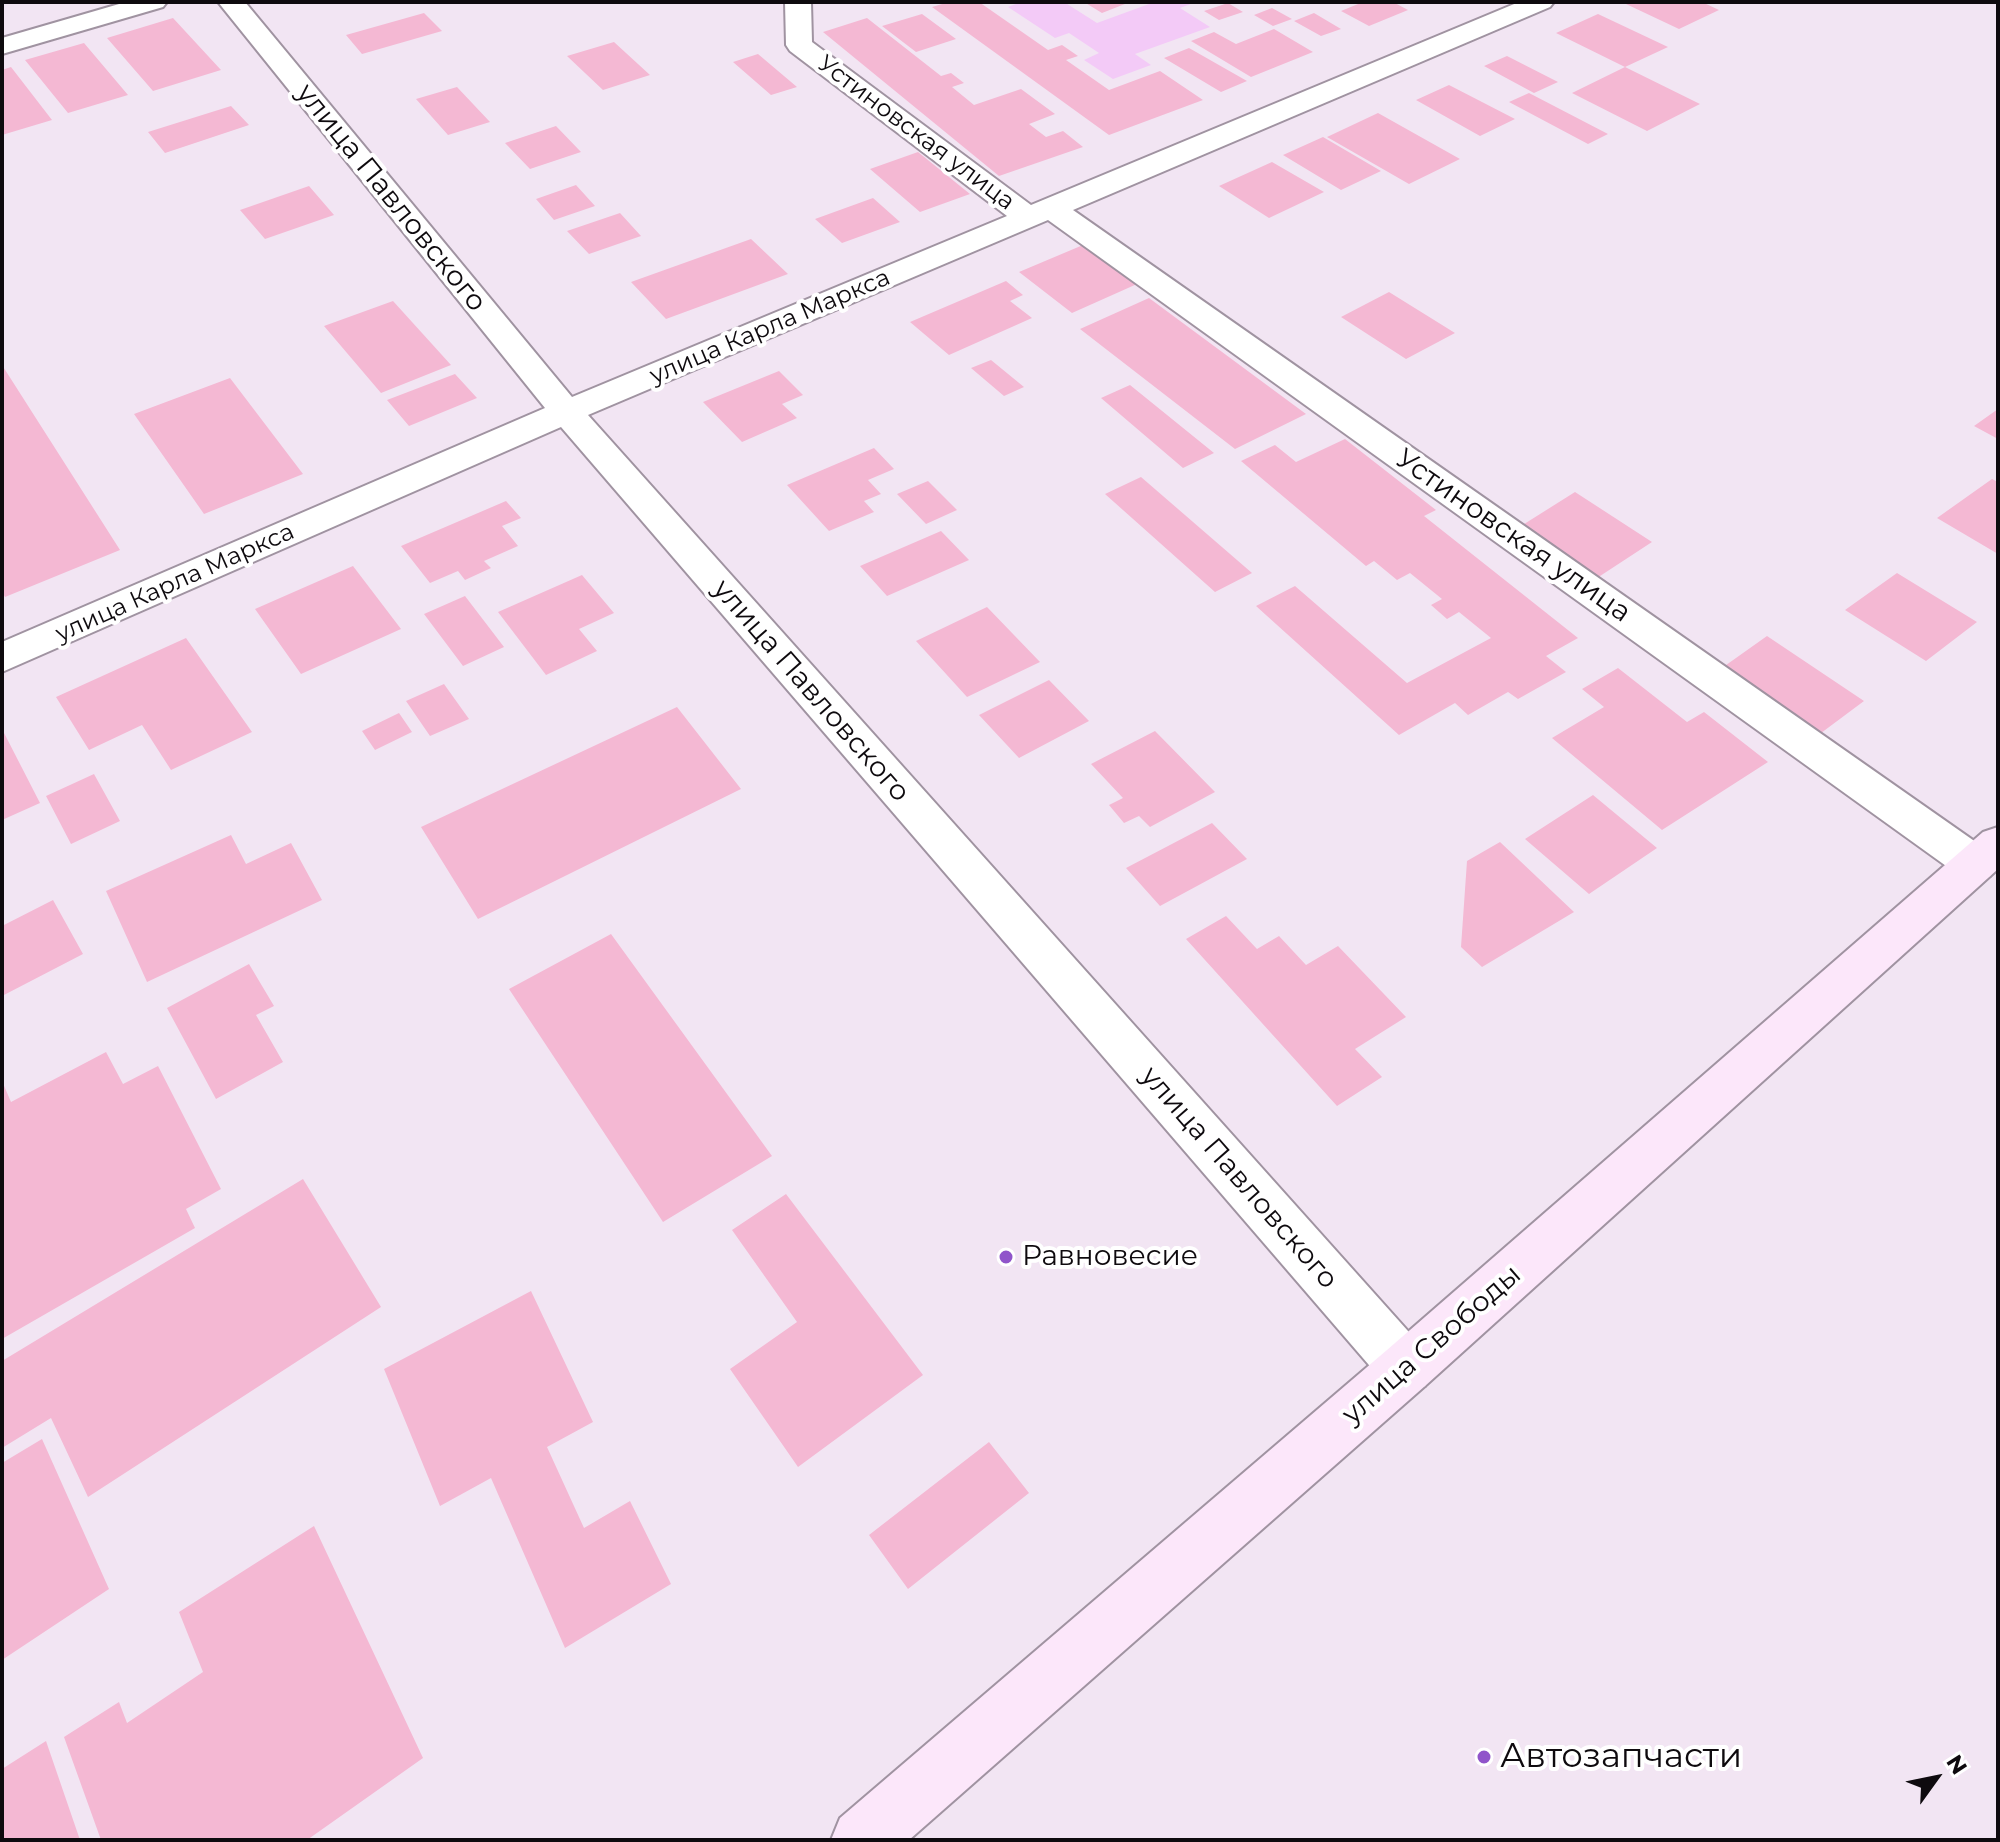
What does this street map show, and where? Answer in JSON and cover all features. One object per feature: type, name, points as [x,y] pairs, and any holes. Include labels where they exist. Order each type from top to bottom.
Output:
[{"type":"main road","name":"улица Свободы","points":[[862,1840],[1406,1368],[1987,854]]},
{"type":"street","points":[[2,46],[154,2]]},
{"type":"street","name":"улица Павловского","points":[[231,2],[566,412],[1406,1368]]},
{"type":"street","name":"Устиновская улица","points":[[798,2],[799,45],[1040,213],[1987,854]]},
{"type":"street","name":"улица Карла Маркса","points":[[2,658],[566,412],[1541,2]]},
{"type":"shaded area","points":[[1021,2],[1064,2],[1097,23],[1149,4],[1147,2],[1196,2],[1180,8],[1210,27],[1135,54],[1151,65],[1113,79],[1084,60],[1099,53],[1069,33],[1055,38],[1008,7]]},
{"type":"building","points":[[949,2],[979,2],[1048,50],[1062,45],[1078,56],[1066,60],[1109,90],[1160,71],[1203,100],[1109,135],[932,7]]},
{"type":"building","points":[[1084,2],[1130,2],[1102,13]]},
{"type":"building","points":[[1363,2],[1393,2],[1408,10],[1369,26],[1341,11]]},
{"type":"building","points":[[1702,2],[1719,10],[1679,29],[1626,4]]},
{"type":"building","points":[[1228,3],[1243,12],[1219,20],[1204,11]]},
{"type":"building","points":[[1272,8],[1292,19],[1273,26],[1254,15]]},
{"type":"building","points":[[424,13],[442,31],[362,54],[346,35]]},
{"type":"building","points":[[1314,13],[1341,29],[1321,36],[1294,21]]},
{"type":"building","points":[[922,14],[956,39],[916,52],[882,26]]},
{"type":"building","points":[[1598,14],[1668,47],[1625,67],[1556,33]]},
{"type":"building","points":[[173,18],[221,70],[153,91],[107,38]]},
{"type":"building","points":[[867,18],[941,76],[951,73],[964,83],[952,87],[974,105],[1021,89],[1055,114],[1029,124],[1046,137],[1063,131],[1083,147],[999,176],[823,32]]},
{"type":"building","points":[[1274,29],[1313,52],[1251,77],[1191,41],[1214,32],[1236,44]]},
{"type":"building","points":[[614,42],[650,75],[603,90],[567,56]]},
{"type":"building","points":[[84,43],[128,95],[68,113],[25,60]]},
{"type":"building","points":[[1189,48],[1247,81],[1221,92],[1164,58]]},
{"type":"building","points":[[758,54],[797,87],[771,95],[733,62]]},
{"type":"building","points":[[1507,56],[1558,82],[1534,93],[1484,66]]},
{"type":"building","points":[[11,67],[52,120],[2,135],[2,70]]},
{"type":"building","points":[[1625,67],[1700,104],[1647,131],[1572,93]]},
{"type":"building","points":[[1449,85],[1515,119],[1480,136],[1416,100]]},
{"type":"building","points":[[457,87],[490,122],[448,135],[416,99]]},
{"type":"building","points":[[1529,93],[1608,134],[1588,144],[1509,102]]},
{"type":"building","points":[[231,106],[249,125],[165,153],[148,132]]},
{"type":"building","points":[[1378,113],[1460,159],[1409,184],[1327,137]]},
{"type":"building","points":[[556,126],[581,152],[530,169],[505,143]]},
{"type":"building","points":[[1323,137],[1381,171],[1341,190],[1283,155]]},
{"type":"building","points":[[918,152],[970,194],[920,212],[870,169]]},
{"type":"building","points":[[1272,162],[1324,192],[1269,218],[1219,186]]},
{"type":"building","points":[[576,185],[595,206],[554,220],[536,199]]},
{"type":"building","points":[[309,186],[334,215],[265,239],[240,210]]},
{"type":"building","points":[[873,198],[900,222],[842,243],[815,219]]},
{"type":"building","points":[[620,213],[641,236],[589,254],[567,231]]},
{"type":"building","points":[[751,239],[788,274],[666,319],[631,282]]},
{"type":"building","points":[[1083,245],[1137,284],[1072,313],[1019,272]]},
{"type":"building","points":[[1006,281],[1023,295],[1010,301],[1032,318],[949,355],[910,322]]},
{"type":"building","points":[[1389,292],[1455,333],[1406,359],[1341,317]]},
{"type":"building","points":[[1149,298],[1306,414],[1235,449],[1080,329]]},
{"type":"building","points":[[393,301],[451,365],[381,393],[324,326]]},
{"type":"building","points":[[991,360],[1024,387],[1004,396],[971,368]]},
{"type":"building","points":[[2,365],[120,550],[5,597],[2,592]]},
{"type":"building","points":[[779,371],[803,395],[782,404],[797,418],[742,442],[703,402]]},
{"type":"building","points":[[455,374],[477,398],[409,426],[387,400]]},
{"type":"building","points":[[230,378],[303,474],[204,514],[134,414]]},
{"type":"building","points":[[1130,385],[1214,453],[1183,468],[1101,398]]},
{"type":"building","points":[[1998,409],[1998,439],[1974,426]]},
{"type":"building","points":[[1345,439],[1436,510],[1424,516],[1578,638],[1546,656],[1566,672],[1518,699],[1508,692],[1468,715],[1455,703],[1399,735],[1256,606],[1295,586],[1407,683],[1491,638],[1459,612],[1447,619],[1431,605],[1442,599],[1410,573],[1397,580],[1374,561],[1366,566],[1241,461],[1275,445],[1296,462]]},
{"type":"building","points":[[874,448],[894,469],[868,480],[881,494],[864,501],[874,512],[829,531],[787,485]]},
{"type":"building","points":[[1141,477],[1252,573],[1215,592],[1105,494]]},
{"type":"building","points":[[1992,479],[1998,482],[1998,554],[1937,518]]},
{"type":"building","points":[[928,481],[957,510],[926,524],[897,494]]},
{"type":"building","points":[[1575,492],[1652,542],[1597,578],[1521,526]]},
{"type":"building","points":[[506,501],[521,518],[502,526],[518,546],[484,561],[491,568],[465,580],[458,571],[430,583],[401,546]]},
{"type":"building","points":[[941,531],[969,560],[887,596],[860,566]]},
{"type":"building","points":[[353,566],[401,629],[301,674],[255,609]]},
{"type":"building","points":[[1897,573],[1977,622],[1926,661],[1845,610]]},
{"type":"building","points":[[582,575],[614,613],[579,629],[597,651],[546,675],[498,612]]},
{"type":"building","points":[[465,596],[504,647],[463,666],[424,614]]},
{"type":"building","points":[[987,607],[1040,662],[967,697],[916,641]]},
{"type":"building","points":[[1767,636],[1864,701],[1809,742],[1712,675]]},
{"type":"building","points":[[186,638],[252,732],[171,770],[142,725],[89,750],[56,697]]},
{"type":"building","points":[[1618,668],[1687,722],[1704,712],[1768,762],[1662,830],[1552,738],[1604,707],[1582,689]]},
{"type":"building","points":[[1049,680],[1089,721],[1019,758],[979,715]]},
{"type":"building","points":[[444,684],[469,719],[430,736],[406,701]]},
{"type":"building","points":[[677,707],[741,789],[478,919],[421,827]]},
{"type":"building","points":[[399,713],[412,732],[375,750],[362,731]]},
{"type":"building","points":[[2,729],[40,803],[2,820]]},
{"type":"building","points":[[1155,731],[1215,792],[1150,827],[1139,816],[1124,823],[1109,805],[1123,798],[1091,764]]},
{"type":"building","points":[[94,774],[120,821],[71,844],[46,796]]},
{"type":"building","points":[[1593,795],[1657,848],[1589,894],[1525,839]]},
{"type":"building","points":[[1212,823],[1247,859],[1160,906],[1126,868]]},
{"type":"building","points":[[231,835],[246,864],[291,843],[322,900],[147,982],[106,891]]},
{"type":"building","points":[[1500,842],[1574,912],[1482,967],[1461,947],[1467,861]]},
{"type":"building","points":[[53,900],[83,954],[2,996],[2,926]]},
{"type":"building","points":[[1226,916],[1257,949],[1279,936],[1306,965],[1338,946],[1406,1017],[1355,1049],[1382,1077],[1337,1106],[1186,939]]},
{"type":"building","points":[[611,934],[772,1156],[663,1222],[509,989]]},
{"type":"building","points":[[249,964],[274,1006],[256,1015],[283,1062],[216,1099],[167,1008]]},
{"type":"building","points":[[106,1052],[123,1084],[158,1066],[221,1189],[186,1209],[195,1228],[2,1339],[2,1081],[11,1102]]},
{"type":"building","points":[[303,1179],[381,1307],[88,1497],[51,1418],[2,1448],[2,1361]]},
{"type":"building","points":[[786,1194],[923,1375],[798,1467],[730,1369],[797,1322],[732,1230]]},
{"type":"building","points":[[531,1291],[593,1422],[547,1447],[584,1528],[630,1501],[671,1584],[565,1648],[491,1478],[440,1506],[384,1369]]},
{"type":"building","points":[[42,1439],[109,1589],[2,1660],[2,1463]]},
{"type":"building","points":[[989,1442],[1029,1493],[908,1589],[869,1535]]},
{"type":"building","points":[[314,1526],[423,1758],[307,1840],[101,1840],[64,1737],[119,1702],[127,1723],[203,1672],[179,1612]]},
{"type":"building","points":[[46,1741],[80,1840],[2,1840],[2,1769]]},
{"type":"place","name":"Равновесие","points":[[1006,1257]]},
{"type":"place","name":"Автозапчасти","points":[[1484,1757]]}]
